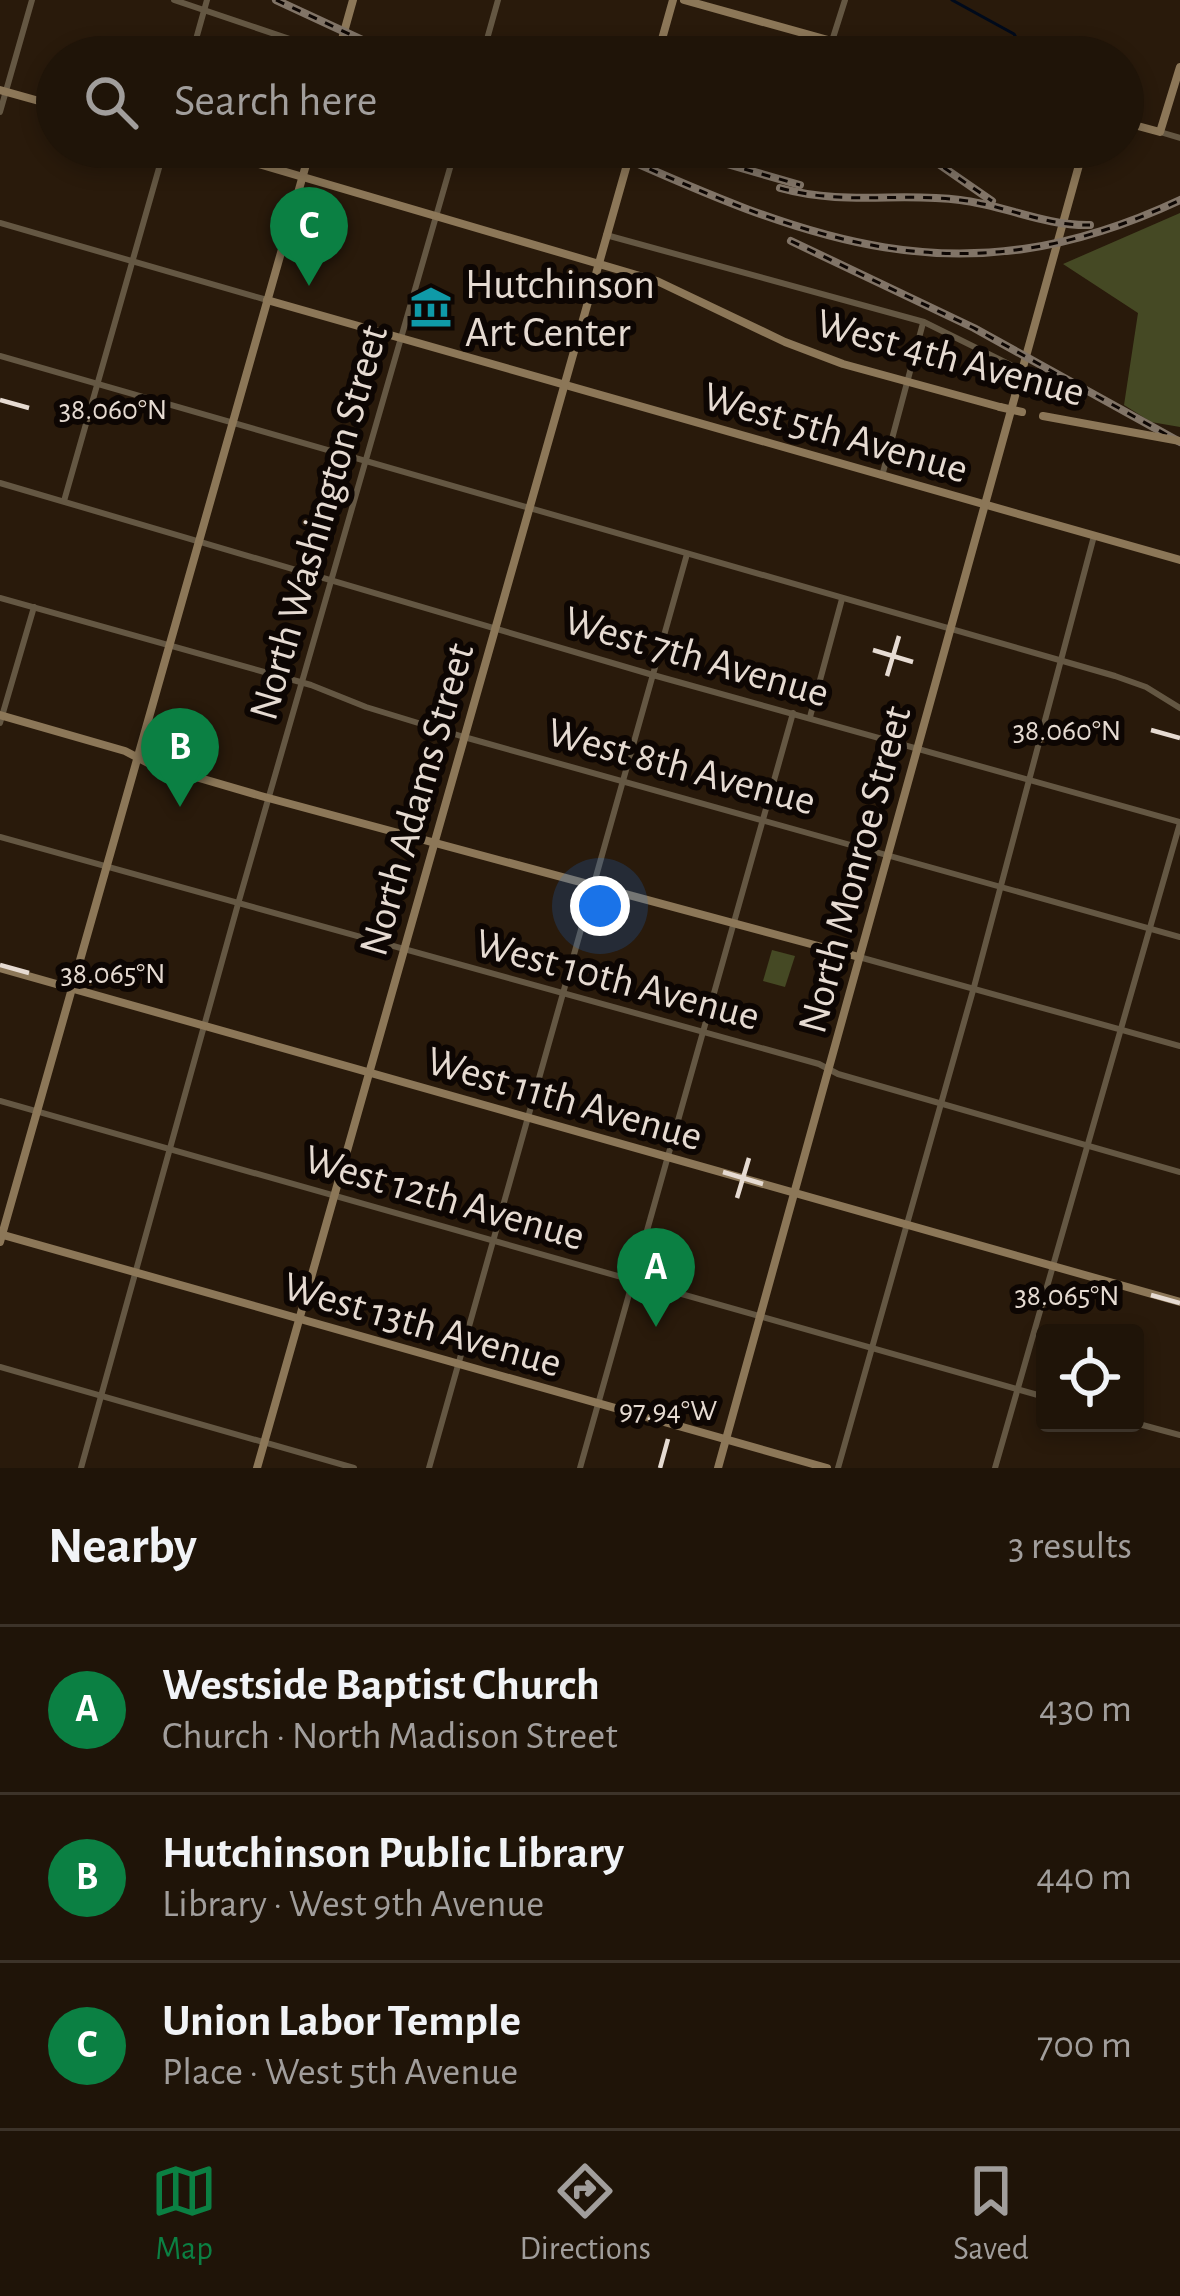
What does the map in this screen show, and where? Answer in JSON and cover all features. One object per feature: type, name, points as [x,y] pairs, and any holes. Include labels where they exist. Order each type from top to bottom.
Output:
[{"type":"street","points":[[0,112],[32,0]]},
{"type":"street","points":[[174,0],[206,4],[287,36]]},
{"type":"street","points":[[343,36],[353,0]]},
{"type":"street","points":[[488,36],[498,0]]},
{"type":"street","points":[[663,36],[673,0]]},
{"type":"street","points":[[684,0],[814,36]]},
{"type":"street","points":[[834,36],[845,0]]},
{"type":"street","points":[[197,36],[206,4]]},
{"type":"street","points":[[1160,132],[1180,67]]},
{"type":"street","points":[[3,91],[36,100]]},
{"type":"street","points":[[1144,128],[1180,138]]},
{"type":"street","points":[[64,502],[159,168]]},
{"type":"street","name":"West 4th Avenue","points":[[275,168],[657,281],[785,342],[907,384],[1022,412],[1180,441]]},
{"type":"street","points":[[1,1237],[305,168]]},
{"type":"street","name":"North Washington Street","points":[[81,1468],[451,168]]},
{"type":"street","name":"North Adams Street","points":[[257,1468],[626,168]]},
{"type":"street","name":"North Monroe Street","points":[[718,1468],[1078,168]]},
{"type":"street","points":[[0,223],[267,300]]},
{"type":"street","points":[[606,235],[924,322],[1021,370]]},
{"type":"street","name":"West 5th Avenue","points":[[267,300],[1180,560]]},
{"type":"street","points":[[882,476],[924,322]]},
{"type":"street","points":[[0,356],[1138,683],[1180,708]]},
{"type":"street","name":"West 7th Avenue","points":[[0,483],[652,675],[1180,822]]},
{"type":"street","points":[[838,1468],[974,987],[1094,536]]},
{"type":"street","points":[[429,1468],[687,554]]},
{"type":"street","name":"West 8th Avenue","points":[[0,598],[303,683],[365,707],[623,782],[1180,938]]},
{"type":"street","points":[[810,717],[842,598]]},
{"type":"street","points":[[34,607],[1,718],[124,750],[269,798],[434,844],[1180,1046]]},
{"type":"street","points":[[580,1468],[793,713]]},
{"type":"street","points":[[995,1468],[1180,822]]},
{"type":"street","name":"West 10th Avenue","points":[[0,837],[704,1032],[1180,1172]]},
{"type":"street","name":"West 11th Avenue","points":[[0,968],[1180,1302]]},
{"type":"street","name":"West 12th Avenue","points":[[0,1101],[1036,1395]]},
{"type":"street","name":"West 13th Avenue","points":[[1,1237],[827,1468]]},
{"type":"street","points":[[0,1367],[354,1468]]},
{"type":"street","points":[[1144,1425],[1180,1435]]},
{"type":"green space","points":[[1180,213],[1180,427],[1151,422],[1124,405],[1138,313],[1063,264]]},
{"type":"green space","points":[[772,950],[795,956],[785,987],[763,981]]},
{"type":"waterway","points":[[952,0],[1015,36]]},
{"type":"railway","points":[[276,0],[354,36]]},
{"type":"railway","points":[[648,168],[816,232],[885,247],[954,253],[1025,249],[1100,231],[1180,200]]},
{"type":"railway","points":[[741,168],[800,185]]},
{"type":"railway","points":[[944,168],[992,201]]},
{"type":"railway","points":[[780,188],[849,198],[960,200],[1090,225]]},
{"type":"railway","points":[[791,241],[974,328],[1180,442]]},
{"type":"place","name":"Union Labor Temple","points":[[309,286]]},
{"type":"place","name":"Hutchinson Art Center","points":[[431,307]]},
{"type":"place","name":"Hutchinson Public Library","points":[[180,807]]},
{"type":"place","name":"Westside Baptist Church","points":[[656,1327]]}]
